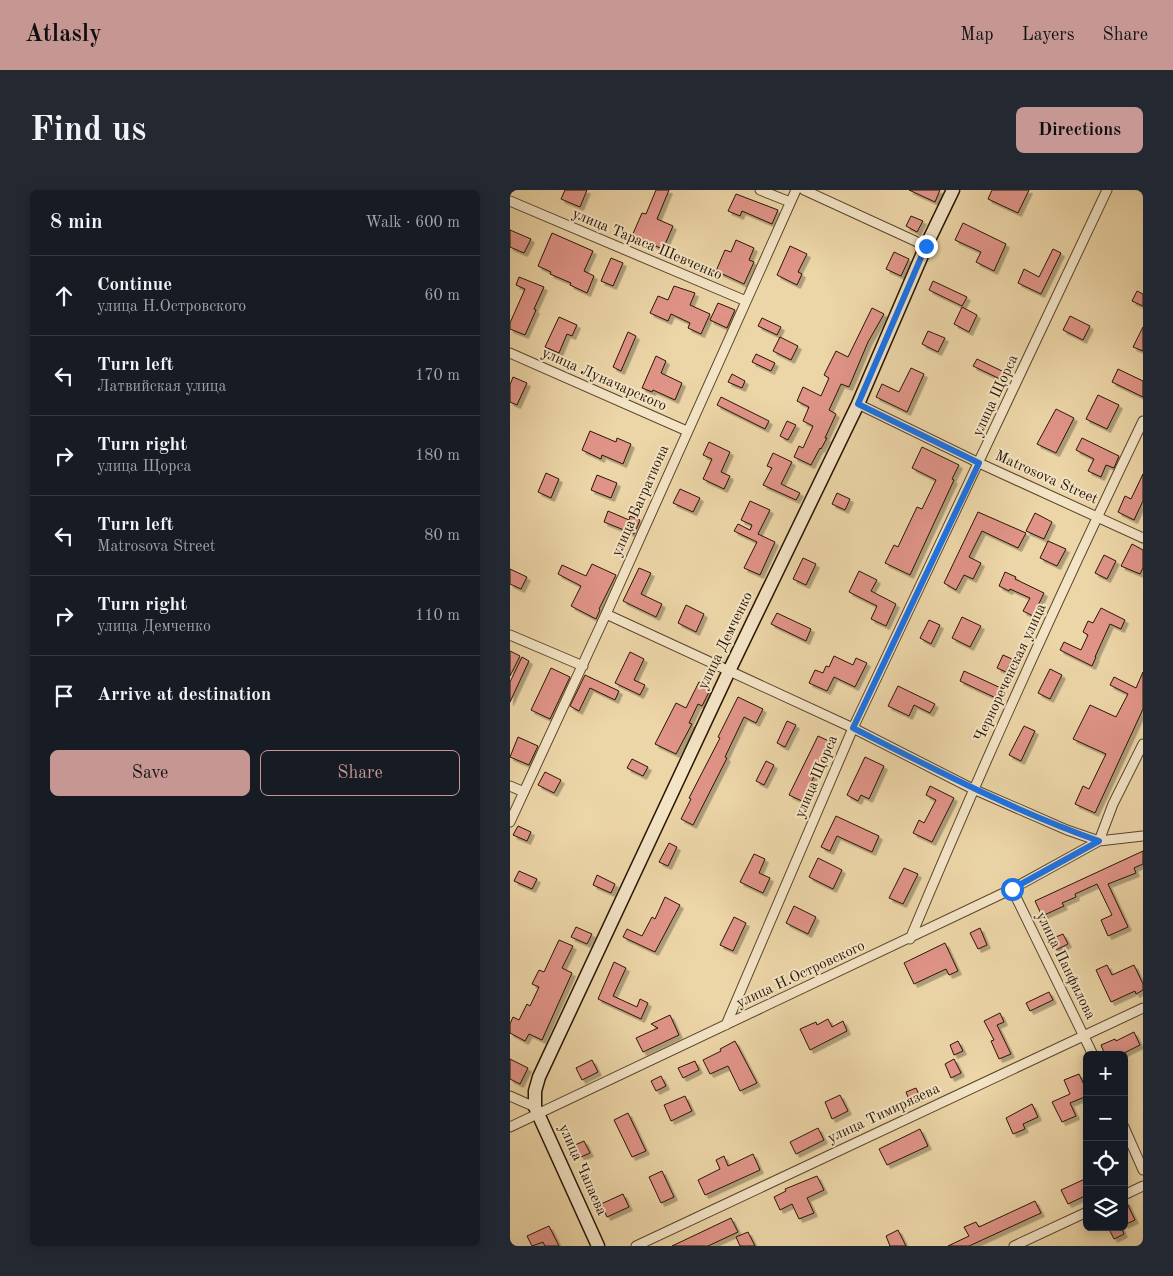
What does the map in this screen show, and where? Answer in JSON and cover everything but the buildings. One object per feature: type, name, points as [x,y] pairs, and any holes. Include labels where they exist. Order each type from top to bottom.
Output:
[{"type":"street","points":[[760,190],[790,202]]},
{"type":"street","name":"улица Багратиона","points":[[510,822],[606,614],[796,190]]},
{"type":"street","points":[[804,190],[926,246]]},
{"type":"street","name":"улица Демченко","points":[[537,1110],[535,1091],[543,1067],[729,671],[858,404],[926,246],[953,190]]},
{"type":"street","name":"улица Щорса","points":[[726,1025],[853,728],[1108,190]]},
{"type":"street","name":"улица Тараса Шевченко","points":[[510,201],[746,301]]},
{"type":"street","name":"улица Луначарского","points":[[510,353],[687,431]]},
{"type":"street","name":"Matrosova Street","points":[[858,404],[979,463],[1143,538]]},
{"type":"street","name":"Чернореченская улица","points":[[910,939],[973,789],[1143,421]]},
{"type":"street","points":[[606,614],[853,728],[973,789],[1067,830],[1099,841],[1143,836]]},
{"type":"street","points":[[510,635],[582,666]]},
{"type":"street","points":[[1099,841],[1113,804],[1143,744]]},
{"type":"street","points":[[510,786],[524,792]]},
{"type":"street","name":"улица Н.Островского","points":[[510,1127],[537,1110],[910,939],[1012,889],[1099,841]]},
{"type":"street","name":"улица Панфилова","points":[[1012,889],[1091,1051]]},
{"type":"street","name":"улица Тимирязева","points":[[636,1246],[1143,1008]]},
{"type":"street","points":[[510,1096],[537,1110]]},
{"type":"street","name":"улица Чапаева","points":[[537,1110],[598,1246]]},
{"type":"street","points":[[1128,1136],[1143,1170]]},
{"type":"street","points":[[1128,1192],[1143,1186]]},
{"type":"street","points":[[1014,1246],[1083,1214]]},
{"type":"route","points":[[926,246],[858,404],[979,463],[853,728],[973,789],[1067,830],[1099,841],[1012,889]]}]
